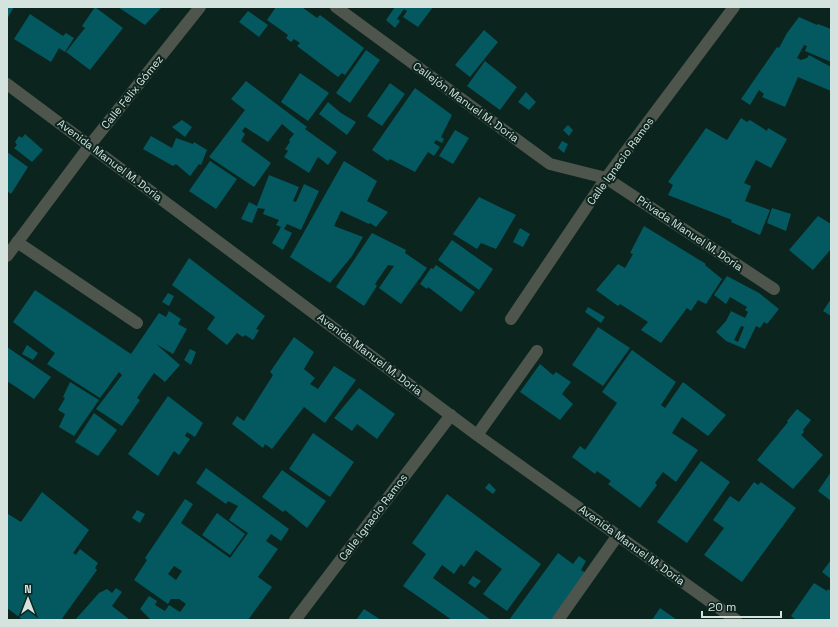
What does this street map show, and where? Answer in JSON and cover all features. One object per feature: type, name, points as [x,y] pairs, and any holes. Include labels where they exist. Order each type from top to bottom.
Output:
[{"type":"street","name":"Calle Félix Gómez","points":[[7,256],[90,144],[200,7]]},
{"type":"street","name":"Callejón Manuel M. Doria","points":[[336,7],[550,164],[606,178]]},
{"type":"street","name":"Calle Ignacio Ramos","points":[[511,319],[606,178],[734,7]]},
{"type":"street","name":"Avenida Manuel M. Doria","points":[[7,84],[90,144],[477,435],[736,620]]},
{"type":"street","name":"Privada Manuel M. Doria","points":[[606,178],[774,289]]},
{"type":"street","points":[[17,242],[137,323]]},
{"type":"street","points":[[477,435],[537,351]]},
{"type":"street","name":"Calle Ignacio Ramos","points":[[295,620],[451,415]]},
{"type":"street","points":[[558,620],[618,535]]},
{"type":"building","points":[[7,7],[14,7],[7,19]]},
{"type":"building","points":[[95,7],[123,28],[90,70],[66,52],[85,28],[82,26]]},
{"type":"building","points":[[118,7],[162,7],[145,25]]},
{"type":"building","points":[[276,7],[302,7],[317,18],[320,15],[364,48],[345,75],[342,73],[338,77],[297,46],[300,43],[294,39],[291,42],[286,38],[288,35],[267,20]]},
{"type":"building","points":[[395,7],[433,7],[418,27],[403,17],[407,11],[404,9],[397,19],[400,21],[395,28],[386,20]]},
{"type":"building","points":[[248,11],[268,25],[259,37],[239,22]]},
{"type":"building","points":[[30,14],[63,36],[66,33],[74,38],[65,52],[59,48],[51,62],[14,39]]},
{"type":"building","points":[[799,17],[831,29],[831,62],[805,51],[807,46],[804,45],[797,58],[801,60],[807,58],[809,55],[831,67],[831,91],[798,77],[785,107],[762,97],[764,94],[759,90],[750,105],[741,99],[777,47],[779,48],[787,33]]},
{"type":"building","points":[[484,30],[498,42],[470,77],[455,65]]},
{"type":"building","points":[[366,50],[380,60],[350,103],[336,93]]},
{"type":"building","points":[[485,61],[517,87],[500,110],[467,86]]},
{"type":"building","points":[[300,73],[329,93],[308,121],[281,102]]},
{"type":"building","points":[[246,81],[307,127],[305,129],[337,152],[328,165],[318,157],[309,173],[284,157],[288,151],[285,149],[290,142],[289,140],[294,134],[282,124],[268,142],[245,127],[242,131],[245,134],[241,141],[271,163],[254,187],[209,157],[245,110],[231,99]]},
{"type":"building","points":[[390,83],[405,94],[382,126],[367,116]]},
{"type":"building","points":[[415,88],[452,115],[441,137],[444,139],[442,143],[436,140],[434,143],[440,147],[434,156],[428,152],[415,172],[390,159],[388,161],[372,150]]},
{"type":"building","points":[[526,92],[536,102],[529,110],[518,102]]},
{"type":"building","points":[[328,102],[341,113],[356,122],[347,135],[319,114]]},
{"type":"building","points":[[741,118],[747,122],[750,120],[767,131],[768,128],[787,139],[771,168],[756,160],[744,183],[751,186],[745,201],[770,210],[760,235],[731,222],[732,220],[668,195],[673,185],[668,182],[706,128],[727,140]]},
{"type":"building","points":[[182,120],[192,127],[185,137],[172,127]]},
{"type":"building","points":[[568,125],[573,130],[569,136],[563,130]]},
{"type":"building","points":[[455,130],[469,138],[453,164],[439,156]]},
{"type":"building","points":[[25,134],[43,150],[32,162],[14,148],[17,145],[15,142],[19,136],[22,138]]},
{"type":"building","points":[[151,136],[172,148],[176,138],[193,144],[194,142],[207,150],[201,165],[199,164],[190,176],[176,164],[173,166],[143,149]]},
{"type":"building","points":[[562,141],[568,144],[564,153],[558,148]]},
{"type":"building","points":[[7,152],[28,167],[11,194],[7,191]]},
{"type":"building","points":[[210,161],[237,179],[216,209],[189,191]]},
{"type":"building","points":[[344,161],[377,181],[367,201],[388,212],[376,227],[341,211],[334,226],[363,237],[352,256],[330,283],[290,257]]},
{"type":"building","points":[[269,175],[299,187],[293,201],[296,202],[304,184],[319,191],[301,230],[287,224],[284,229],[292,233],[283,250],[272,243],[281,227],[276,225],[279,220],[263,214],[265,209],[258,208],[252,223],[241,219],[249,202],[257,206]]},
{"type":"building","points":[[479,197],[516,215],[496,249],[481,243],[477,249],[453,234]]},
{"type":"building","points":[[772,208],[791,214],[786,231],[767,223]]},
{"type":"building","points":[[818,216],[831,224],[831,249],[813,270],[789,250]]},
{"type":"building","points":[[644,226],[706,264],[705,265],[722,279],[706,304],[698,300],[691,311],[687,308],[661,343],[641,330],[648,322],[620,304],[618,306],[596,290],[618,264],[625,268],[633,254],[630,253]]},
{"type":"building","points":[[520,228],[530,234],[523,247],[513,242]]},
{"type":"building","points":[[372,233],[406,250],[405,253],[427,268],[401,304],[379,288],[394,266],[388,265],[375,284],[377,286],[364,306],[336,287]]},
{"type":"building","points":[[452,240],[493,269],[479,290],[438,260]]},
{"type":"building","points":[[189,258],[265,316],[256,329],[259,330],[253,340],[245,335],[243,337],[237,333],[227,345],[207,329],[215,317],[172,285]]},
{"type":"building","points":[[436,265],[475,292],[461,312],[428,287],[427,289],[420,284],[431,268],[433,269]]},
{"type":"building","points":[[727,276],[759,293],[779,309],[767,324],[764,322],[760,328],[756,326],[745,349],[726,341],[716,332],[726,321],[731,311],[745,318],[748,312],[745,310],[747,307],[730,297],[726,304],[714,295]],"holes":[[[741,326],[744,327],[738,342],[734,340]]]},
{"type":"building","points":[[35,290],[131,354],[159,313],[166,317],[169,311],[181,319],[178,324],[187,329],[173,354],[156,344],[180,365],[165,382],[154,373],[137,398],[140,400],[122,426],[96,409],[122,375],[119,372],[100,398],[47,364],[55,353],[13,322]]},
{"type":"building","points":[[168,293],[174,296],[169,306],[162,302]]},
{"type":"building","points":[[831,299],[831,316],[823,311]]},
{"type":"building","points":[[588,307],[605,317],[601,323],[585,312]]},
{"type":"building","points":[[598,327],[630,348],[603,386],[572,365]]},
{"type":"building","points":[[294,337],[314,352],[304,369],[315,378],[310,384],[318,389],[334,366],[356,380],[325,423],[304,407],[272,449],[265,444],[263,448],[232,424],[237,416],[244,421],[273,375],[270,372]]},
{"type":"building","points":[[27,345],[38,353],[33,360],[22,354]]},
{"type":"building","points":[[7,347],[51,377],[34,399],[7,381]]},
{"type":"building","points":[[190,349],[196,352],[191,365],[184,360]]},
{"type":"building","points":[[632,350],[676,382],[661,405],[665,408],[683,382],[726,415],[708,436],[682,417],[672,433],[698,450],[676,482],[663,472],[655,483],[657,485],[640,508],[608,484],[611,481],[597,471],[595,474],[572,457],[580,446],[585,450],[617,403],[602,392]]},
{"type":"building","points":[[540,364],[553,375],[556,372],[571,382],[562,394],[573,404],[560,420],[520,392]]},
{"type":"building","points":[[70,382],[99,400],[74,436],[59,427],[65,414],[58,410],[65,398],[63,397]]},
{"type":"building","points":[[359,388],[395,414],[377,439],[357,424],[352,431],[334,418]]},
{"type":"building","points":[[168,396],[203,423],[195,437],[187,432],[185,436],[190,439],[179,455],[174,451],[158,476],[128,454]]},
{"type":"building","points":[[797,409],[811,420],[801,435],[823,455],[793,489],[757,460]]},
{"type":"building","points":[[94,413],[117,430],[98,456],[75,442]]},
{"type":"building","points":[[313,433],[354,462],[330,497],[289,469]]},
{"type":"building","points":[[701,461],[730,482],[687,543],[657,522]]},
{"type":"building","points":[[206,468],[289,529],[281,541],[271,534],[266,541],[278,549],[258,577],[272,587],[248,620],[151,620],[140,609],[149,596],[157,601],[155,605],[165,611],[169,605],[180,612],[186,604],[179,599],[171,599],[168,604],[134,580],[147,560],[145,558],[185,499],[193,504],[181,523],[230,558],[248,533],[229,520],[238,506],[228,501],[226,504],[196,483]],"holes":[[[174,566],[182,571],[176,580],[168,574]]]},
{"type":"building","points":[[282,470],[326,501],[307,528],[285,510],[283,512],[262,497]]},
{"type":"building","points":[[831,472],[831,501],[818,491]]},
{"type":"building","points":[[754,482],[758,485],[761,482],[796,508],[742,582],[704,555],[724,528],[713,520],[730,496],[739,502]]},
{"type":"building","points":[[489,483],[496,490],[493,494],[485,488]]},
{"type":"building","points":[[42,492],[89,530],[73,553],[76,555],[80,549],[98,563],[95,568],[97,570],[61,620],[23,620],[7,608],[7,516],[8,514],[21,522]]},
{"type":"building","points":[[447,494],[541,564],[507,611],[483,594],[502,569],[476,550],[464,567],[461,564],[454,574],[442,565],[433,578],[491,620],[452,620],[403,586],[426,554],[412,543]]},
{"type":"building","points":[[137,510],[145,514],[140,523],[132,518]]},
{"type":"building","points":[[217,513],[245,534],[230,555],[202,535]]},
{"type":"building","points":[[558,553],[573,564],[579,556],[586,561],[581,570],[586,573],[552,620],[509,620]]},
{"type":"building","points":[[831,560],[831,579],[822,572]]},
{"type":"building","points":[[473,576],[481,581],[475,588],[468,583]]},
{"type":"building","points":[[814,583],[827,591],[828,589],[831,591],[831,620],[796,620],[791,616]]},
{"type":"building","points":[[116,588],[122,592],[112,606],[130,620],[75,620],[99,593],[107,589],[112,593]]},
{"type":"building","points":[[660,608],[677,620],[652,620]]},
{"type":"building","points":[[364,609],[381,620],[356,620]]}]
